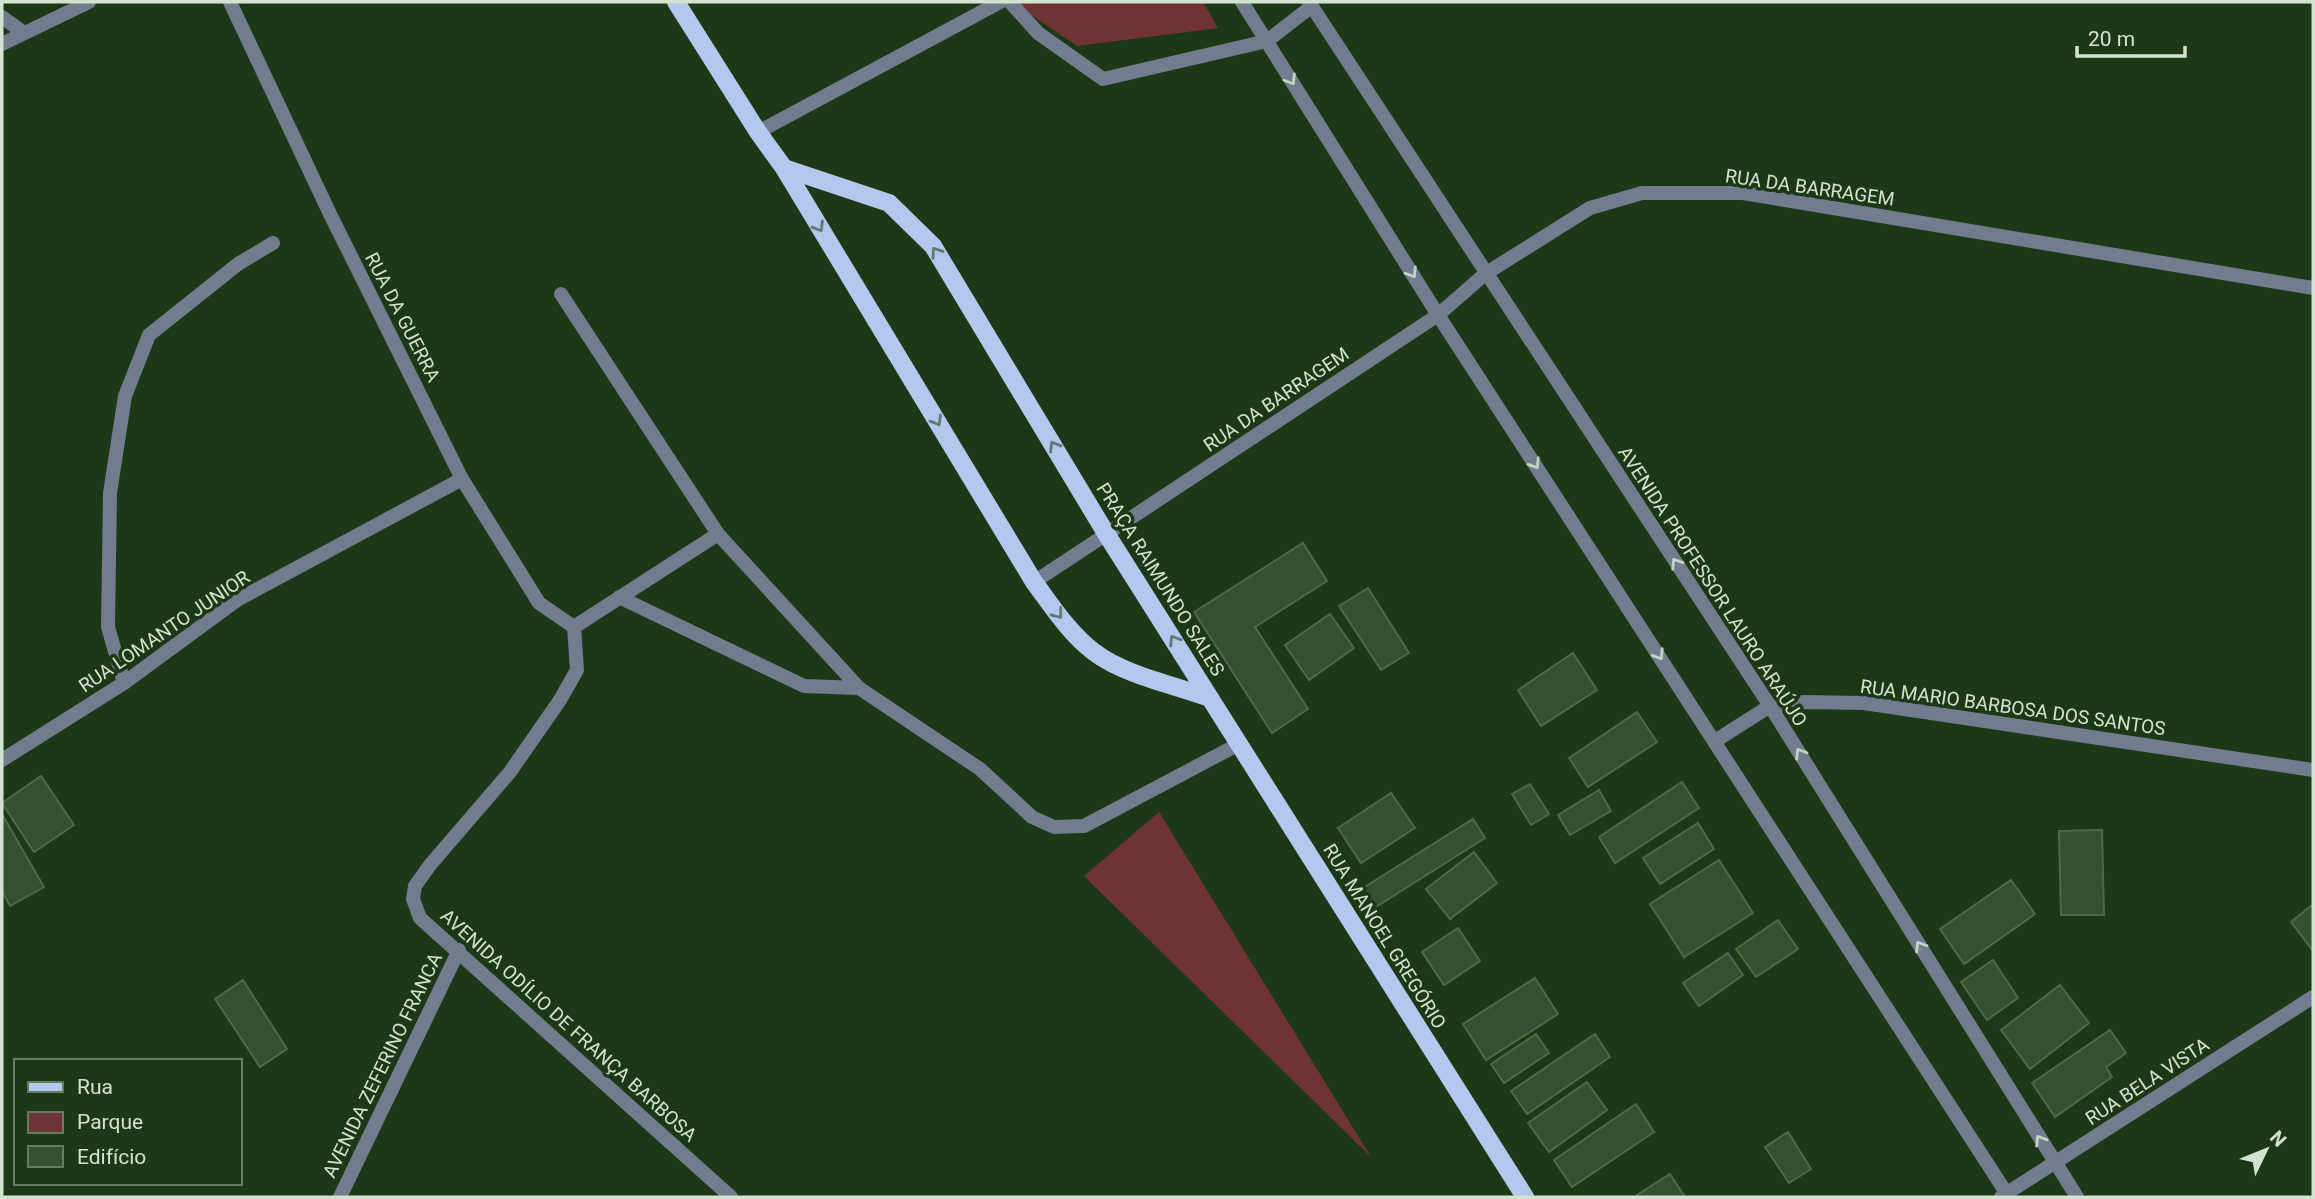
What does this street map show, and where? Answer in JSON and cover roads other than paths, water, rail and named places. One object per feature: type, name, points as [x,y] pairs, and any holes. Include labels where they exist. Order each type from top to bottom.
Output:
[{"type":"main road","name":"PRAÇA RAIMUNDO SALES","points":[[676,2],[784,169],[1034,582],[1069,629],[1094,652],[1116,666],[1210,698]]},
{"type":"main road","name":"PRAÇA RAIMUNDO SALES","points":[[784,169],[889,203],[933,246],[1107,535],[1210,698]]},
{"type":"main road","name":"RUA MANOEL GREGÓRIO","points":[[1210,698],[1525,1197]]},
{"type":"street","points":[[2,44],[89,2]]},
{"type":"street","name":"RUA DA GUERRA","points":[[230,2],[330,214],[463,478],[540,603],[574,627]]},
{"type":"street","points":[[758,132],[1000,2]]},
{"type":"street","points":[[1010,2],[1038,33],[1103,79],[1267,41],[1311,4]]},
{"type":"street","points":[[1242,2],[1438,315],[1715,741],[2005,1196]]},
{"type":"street","name":"AVENIDA PROFESSOR LAURO ARAÚJO","points":[[1311,4],[1485,274],[1770,706],[2077,1197]]},
{"type":"street","points":[[2,18],[24,33]]},
{"type":"street","name":"RUA DA BARRAGEM","points":[[1034,582],[1438,315],[1485,274],[1590,208],[1642,193],[1744,193],[2313,288]]},
{"type":"street","points":[[124,684],[108,627],[110,493],[125,396],[149,335],[238,264],[273,243]]},
{"type":"street","points":[[561,294],[718,534],[859,688],[980,769],[1032,817],[1054,827],[1084,826],[1240,744]]},
{"type":"street","name":"RUA LOMANTO JUNIOR","points":[[2,760],[124,684],[237,600],[463,478]]},
{"type":"street","points":[[574,627],[718,534]]},
{"type":"street","points":[[619,597],[804,686],[859,688]]},
{"type":"street","name":"AVENIDA ODÍLIO DE FRANÇA BARBOSA","points":[[574,627],[577,670],[560,700],[510,772],[430,864],[415,886],[413,899],[420,918],[731,1197]]},
{"type":"street","name":"RUA MARIO BARBOSA DOS SANTOS","points":[[1715,741],[1770,706],[1805,702],[1864,703],[2313,770]]},
{"type":"street","name":"AVENIDA ZEFERINO FRANCA","points":[[340,1197],[458,950]]},
{"type":"street","name":"RUA BELA VISTA","points":[[2005,1196],[2313,997]]}]
